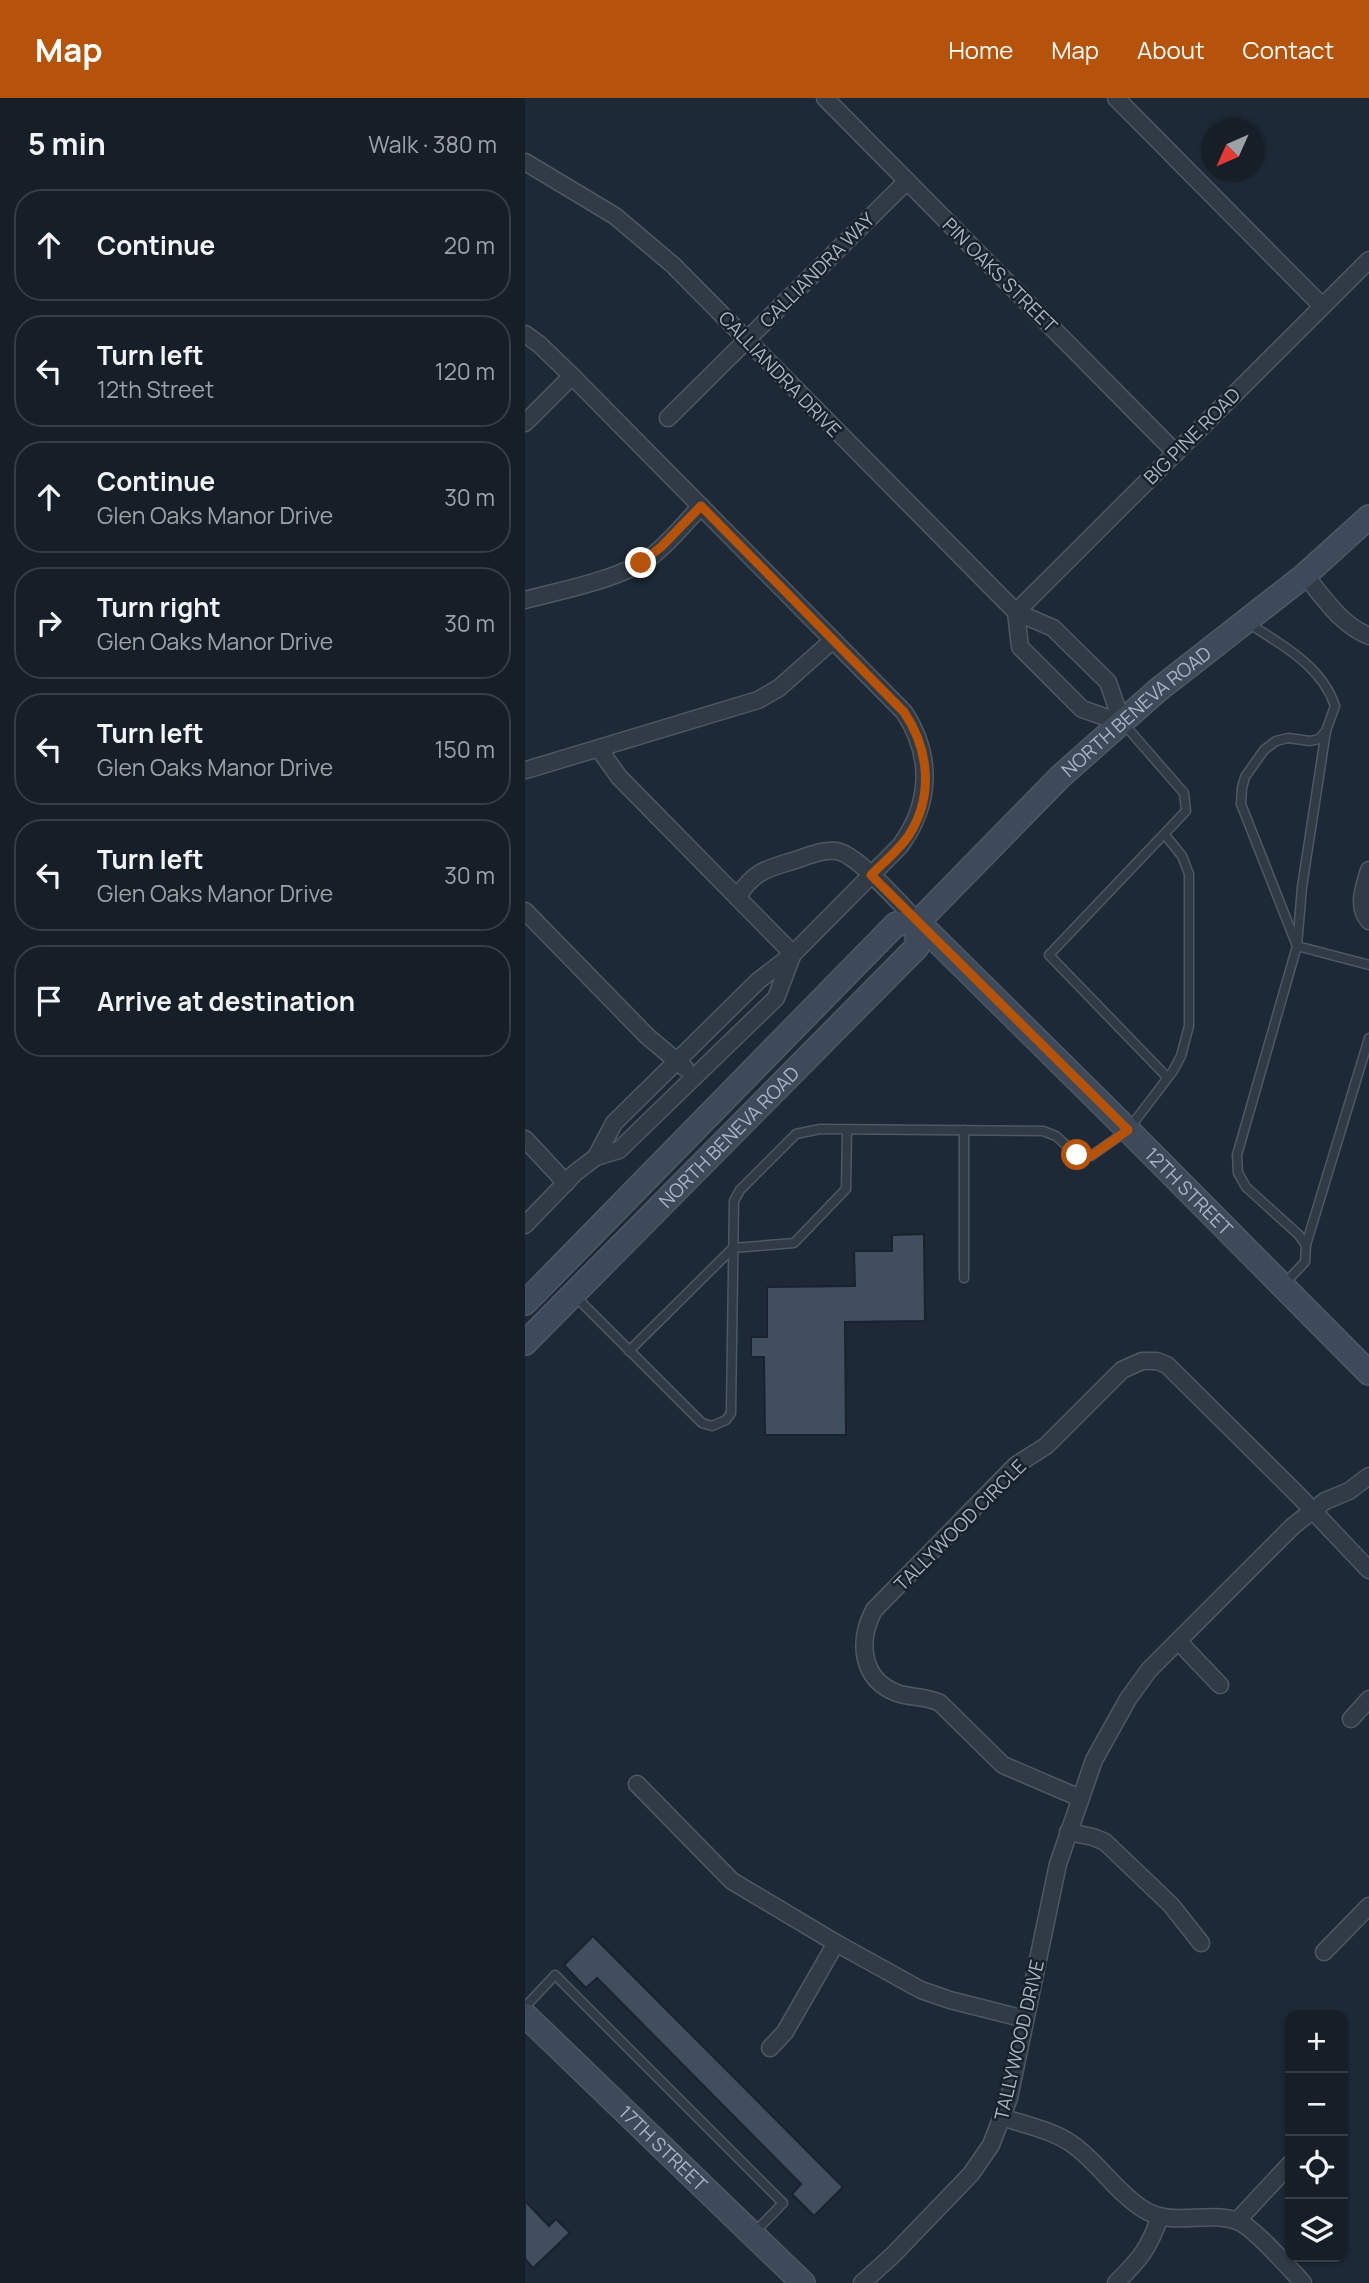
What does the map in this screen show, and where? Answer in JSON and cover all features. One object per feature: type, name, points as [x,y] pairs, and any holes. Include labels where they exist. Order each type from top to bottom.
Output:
[{"type":"main road","name":"NORTH BENEVA ROAD","points":[[525,1303],[896,925],[918,922],[1061,776],[1158,690],[1305,575],[1369,517]]},
{"type":"main road","name":"NORTH BENEVA ROAD","points":[[525,1343],[917,947],[918,922]]},
{"type":"main road","name":"12TH STREET","points":[[918,922],[1369,1373]]},
{"type":"main road","name":"17TH STREET","points":[[525,2015],[803,2283]]},
{"type":"street","name":"PIN OAKS STREET","points":[[825,98],[1176,453]]},
{"type":"street","points":[[1116,98],[1322,306]]},
{"type":"street","name":"CALLIANDRA DRIVE","points":[[525,162],[586,196],[643,238],[1016,612],[1053,628],[1108,682],[1122,723]]},
{"type":"street","name":"CALLIANDRA WAY","points":[[668,418],[907,181]]},
{"type":"street","name":"BIG PINE ROAD","points":[[1016,612],[1369,260]]},
{"type":"street","points":[[525,334],[572,376],[904,712],[921,747],[926,786],[922,806],[900,846],[793,954],[758,981],[614,1124],[596,1157],[525,1225]]},
{"type":"street","points":[[525,424],[572,376]]},
{"type":"street","points":[[525,600],[625,571],[641,563],[661,547],[701,506]]},
{"type":"street","points":[[1305,575],[1343,621],[1354,630],[1369,636]]},
{"type":"street","points":[[1016,612],[1020,647],[1082,709],[1122,723]]},
{"type":"street","points":[[526,770],[758,700],[779,688],[833,640]]},
{"type":"street","points":[[599,749],[619,777],[793,954]]},
{"type":"street","points":[[737,897],[748,881],[764,870],[821,852],[834,851],[845,853],[918,922]]},
{"type":"street","points":[[1369,870],[1361,903],[1361,910],[1369,921]]},
{"type":"street","points":[[525,911],[647,1036],[694,1077]]},
{"type":"street","points":[[596,1157],[619,1150],[776,998],[793,954]]},
{"type":"street","points":[[525,1139],[566,1183]]},
{"type":"street","name":"TALLYWOOD CIRCLE","points":[[1080,1798],[1003,1765],[940,1703],[930,1698],[905,1696],[882,1684],[870,1672],[865,1660],[863,1641],[866,1625],[874,1610],[1016,1465],[1046,1446],[1122,1370],[1142,1360],[1167,1365],[1313,1510]]},
{"type":"street","name":"TALLYWOOD DRIVE","points":[[862,2283],[893,2255],[971,2174],[991,2145],[1009,2098],[1058,1864],[1094,1760],[1128,1699],[1149,1670],[1293,1525],[1325,1501],[1349,1491],[1369,1476]]},
{"type":"street","points":[[1313,1510],[1369,1570]]},
{"type":"street","points":[[1178,1641],[1220,1685]]},
{"type":"street","points":[[1351,1719],[1369,1699]]},
{"type":"street","points":[[637,1784],[732,1881],[921,1990],[1025,2019]]},
{"type":"street","points":[[1068,1832],[1105,1842],[1171,1905],[1201,1943]]},
{"type":"street","points":[[1324,1952],[1369,1906]]},
{"type":"street","points":[[770,2049],[785,2032],[836,1943]]},
{"type":"street","points":[[1002,2118],[1053,2134],[1073,2144],[1142,2209],[1160,2217],[1237,2221],[1251,2230],[1303,2283]]},
{"type":"street","points":[[1237,2221],[1285,2169]]},
{"type":"street","points":[[1116,2283],[1142,2257],[1151,2243],[1160,2217]]},
{"type":"lane","points":[[1245,621],[1285,647],[1324,681],[1335,706],[1326,730],[1302,887],[1297,946],[1237,1154],[1238,1173],[1245,1187],[1299,1235],[1306,1245]]},
{"type":"lane","points":[[1122,723],[1184,793],[1187,806],[1184,815],[1049,955],[1167,1077]]},
{"type":"lane","points":[[1297,946],[1241,804],[1242,788],[1245,777],[1264,750],[1276,741],[1288,738],[1310,741],[1319,739],[1326,730]]},
{"type":"lane","points":[[573,1294],[702,1423],[712,1426],[726,1420],[731,1413],[734,1201],[740,1190],[796,1134],[820,1129],[1043,1131],[1056,1136],[1077,1155],[1091,1156],[1128,1130],[1176,1066],[1188,1035],[1191,925],[1187,866],[1165,835]]},
{"type":"lane","points":[[1297,946],[1369,965]]},
{"type":"lane","points":[[1282,1285],[1305,1262],[1306,1245],[1369,1038]]},
{"type":"lane","points":[[629,1350],[733,1248],[794,1243],[846,1189],[847,1129]]},
{"type":"lane","points":[[964,1130],[964,1278]]},
{"type":"lane","points":[[525,2007],[555,1975],[783,2203],[753,2234]]},
{"type":"building","points":[[924,1234],[925,1321],[845,1322],[846,1435],[765,1435],[764,1357],[751,1357],[751,1337],[767,1337],[767,1287],[855,1286],[854,1251],[892,1251],[892,1235]]},
{"type":"building","points":[[593,1936],[843,2187],[814,2216],[792,2194],[801,2184],[597,1978],[586,1988],[564,1965]]},
{"type":"building","points":[[525,2201],[549,2226],[556,2219],[570,2233],[533,2268],[525,2259]]},
{"type":"route","points":[[641,563],[652,556],[701,506],[904,712],[921,747],[925,767],[926,786],[922,806],[909,834],[871,875],[1128,1130],[1091,1156],[1077,1155]]}]
